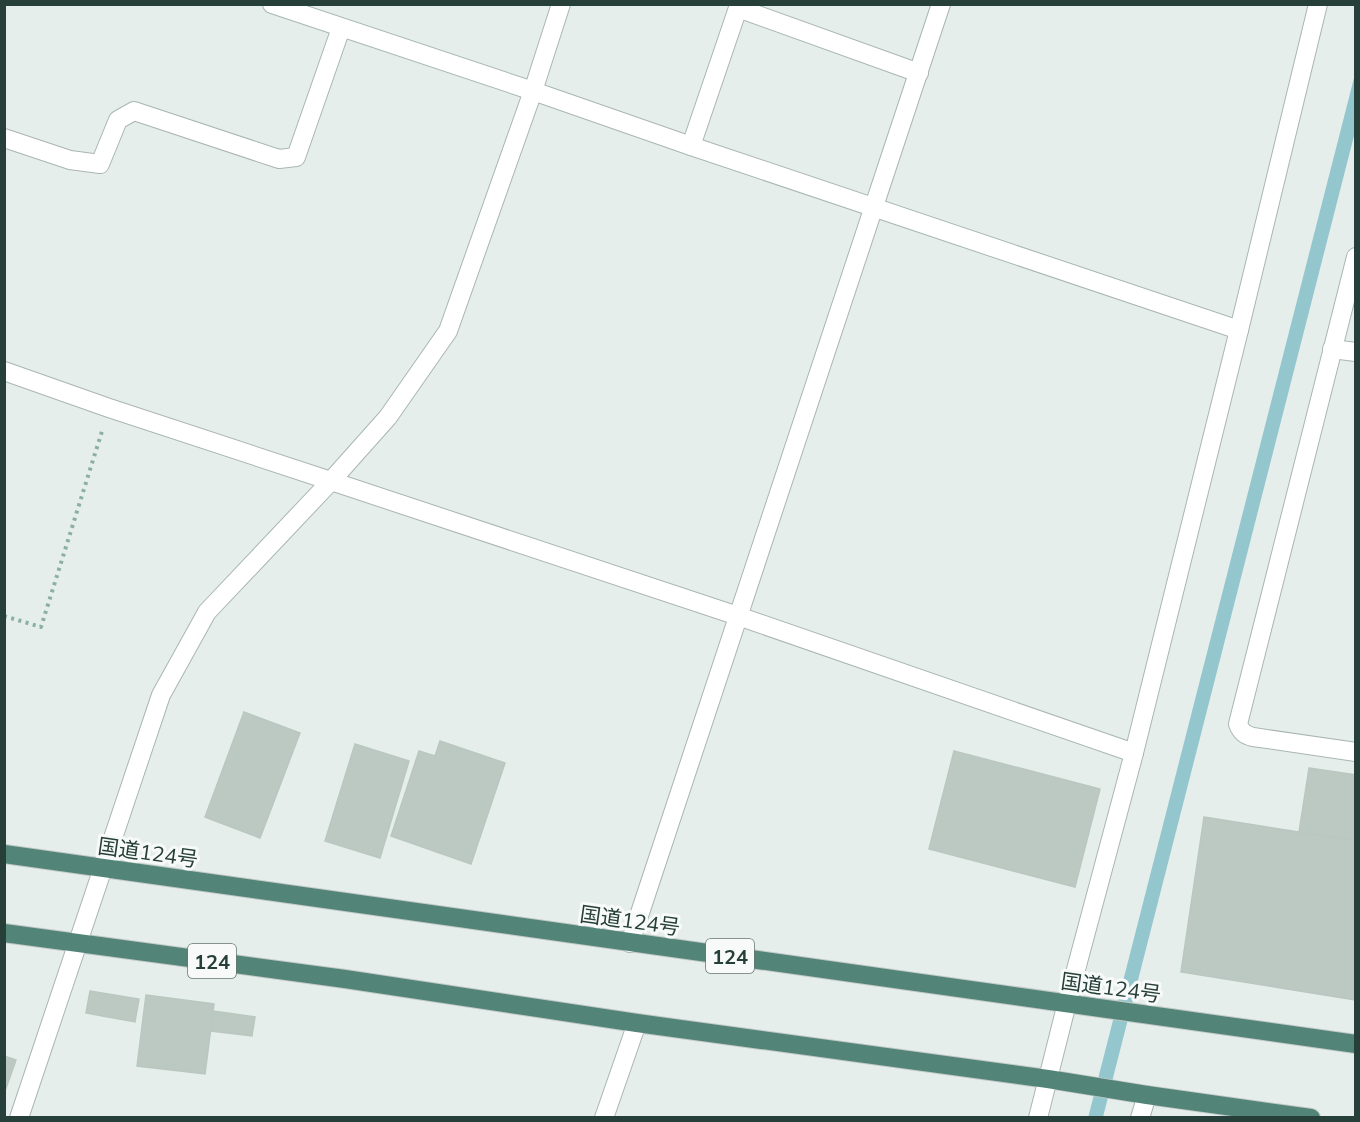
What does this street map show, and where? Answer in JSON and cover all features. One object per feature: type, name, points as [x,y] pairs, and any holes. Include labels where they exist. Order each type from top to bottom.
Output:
[{"type":"highway","name":"国道124号","points":[[4,854],[1356,1044]]},
{"type":"highway","name":"124","points":[[4,933],[345,979],[636,1023],[1048,1079],[1311,1118]]},
{"type":"street","points":[[272,4],[1239,330]]},
{"type":"street","points":[[19,1118],[161,695],[207,612],[388,417],[448,331],[533,91],[561,4]]},
{"type":"street","points":[[630,942],[941,4]]},
{"type":"street","points":[[1038,1118],[1134,753],[1318,4]]},
{"type":"street","points":[[691,146],[738,8],[919,73]]},
{"type":"street","points":[[4,138],[70,160],[100,164],[118,120],[134,111],[279,159],[296,157],[341,28]]},
{"type":"street","points":[[1356,257],[1238,724],[1246,735],[1253,737],[1356,752]]},
{"type":"street","points":[[1332,349],[1356,352]]},
{"type":"street","points":[[4,370],[109,408],[738,616],[1134,753]]},
{"type":"street","points":[[604,1118],[636,1023]]},
{"type":"street","points":[[1140,1118],[1147,1095]]},
{"type":"path","points":[[4,616],[41,627],[109,408]]},
{"type":"water","points":[[1355,74],[1355,132],[1103,1117],[1088,1118]]},
{"type":"building","points":[[244,712],[300,733],[260,838],[205,817]]},
{"type":"building","points":[[440,741],[505,763],[471,864],[391,836],[419,751],[435,756]]},
{"type":"building","points":[[355,744],[409,761],[380,858],[325,841]]},
{"type":"building","points":[[954,751],[1100,789],[1075,887],[929,849]]},
{"type":"building","points":[[1309,768],[1356,775],[1356,840],[1299,832]]},
{"type":"building","points":[[1204,817],[1356,841],[1356,1000],[1181,972]]},
{"type":"building","points":[[90,991],[139,999],[135,1022],[86,1013]]},
{"type":"building","points":[[146,995],[214,1004],[205,1074],[137,1066]]},
{"type":"building","points":[[213,1011],[255,1017],[252,1036],[211,1031]]},
{"type":"building","points":[[4,1056],[16,1060],[4,1094]]}]
